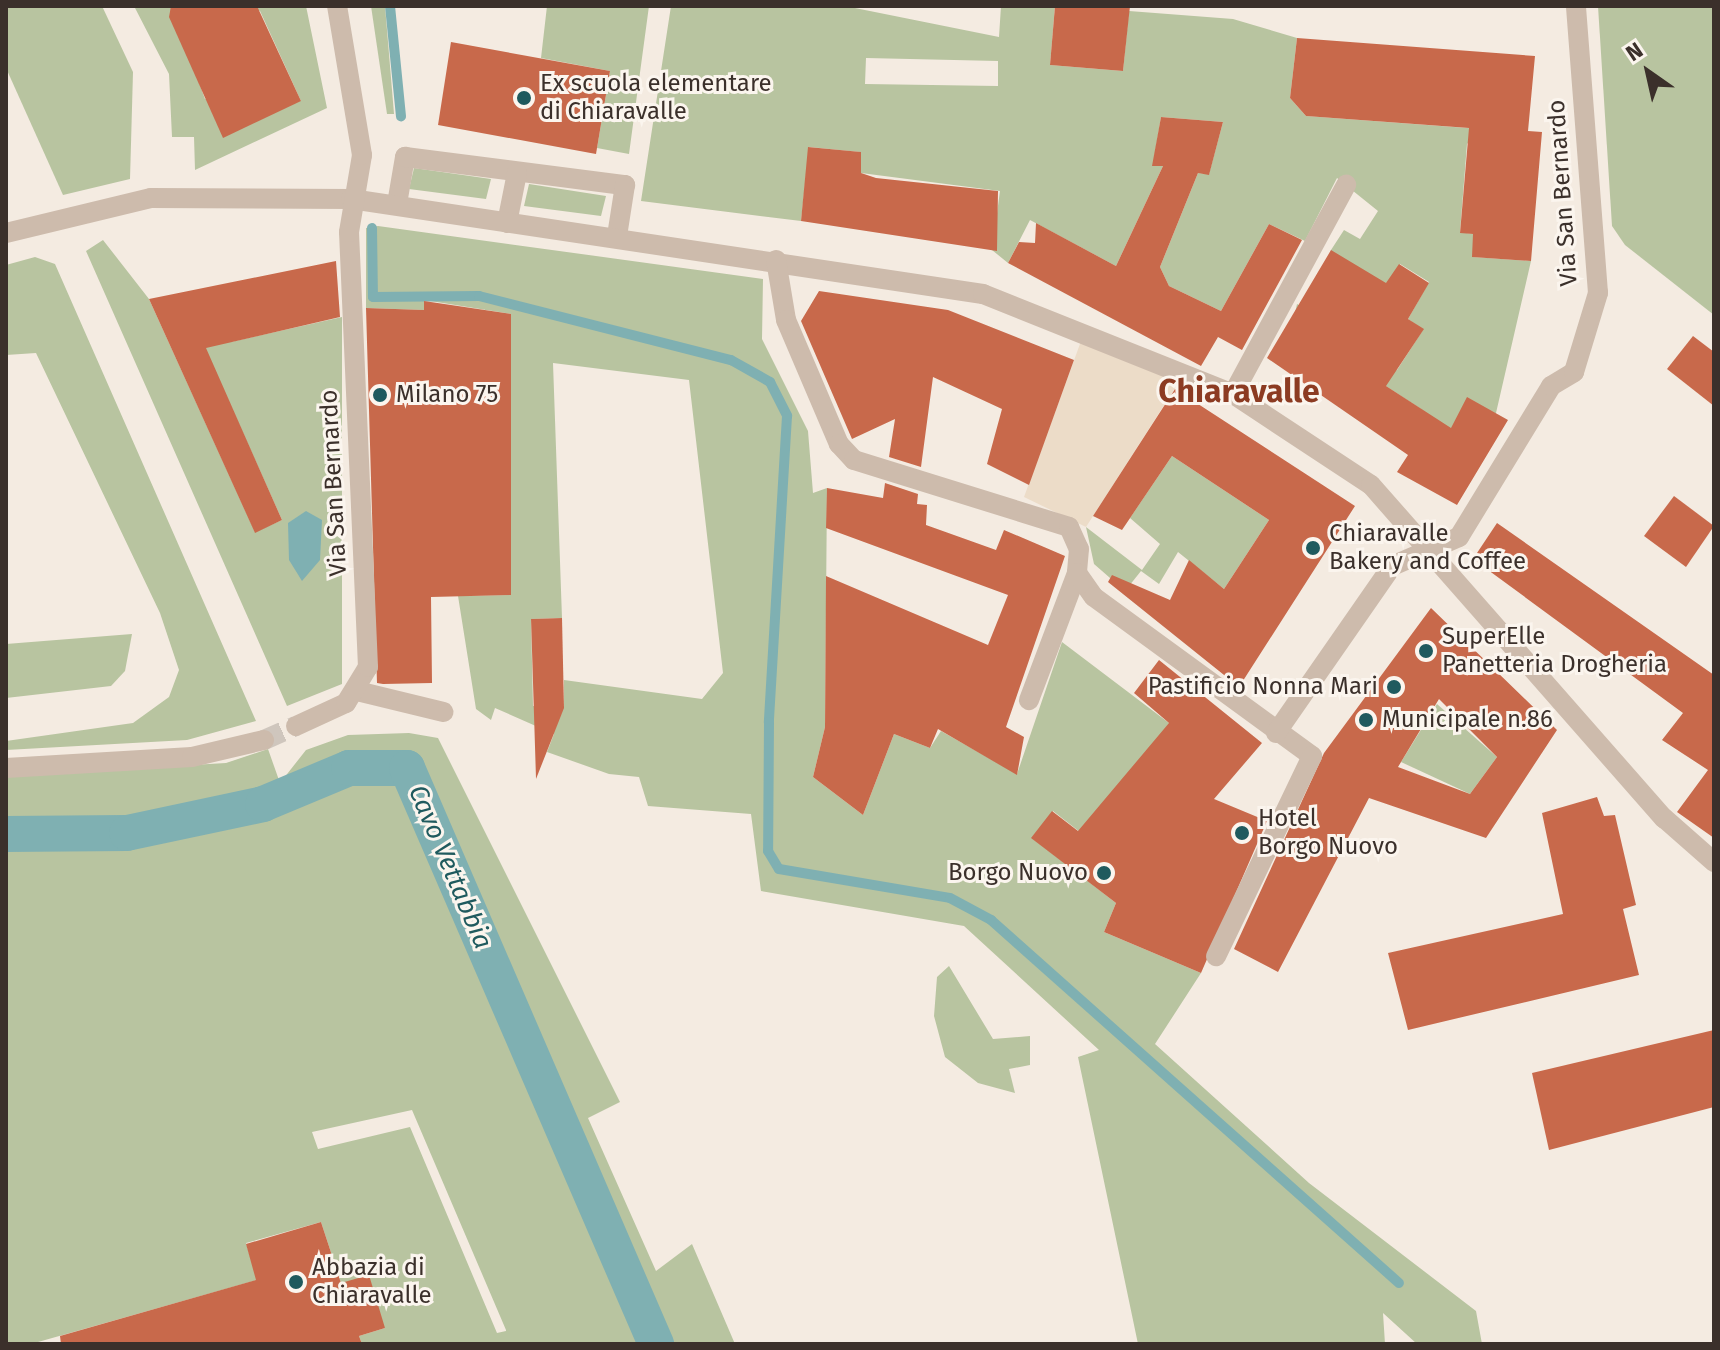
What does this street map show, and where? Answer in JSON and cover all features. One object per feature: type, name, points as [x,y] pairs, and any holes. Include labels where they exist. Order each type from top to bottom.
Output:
[{"type":"street","name":"Via San Bernardo","points":[[337,6],[362,155],[351,199],[368,667],[357,691]]},
{"type":"street","name":"Via San Bernardo","points":[[1276,733],[1392,566],[1422,548],[1459,537],[1551,386],[1574,372],[1598,293],[1576,6]]},
{"type":"street","points":[[397,204],[405,157],[625,185],[617,236]]},
{"type":"street","points":[[507,223],[517,173]]},
{"type":"street","points":[[1233,394],[1346,185]]},
{"type":"street","points":[[6,233],[151,198],[351,199],[617,236],[983,294],[1233,394],[1371,485],[1422,548],[1664,818],[1714,862]]},
{"type":"street","points":[[776,260],[786,320],[839,444],[854,460],[1069,527],[1079,549],[1077,573],[1029,700]]},
{"type":"street","points":[[1077,573],[1094,597],[1276,733],[1312,756],[1216,956]]},
{"type":"street","points":[[296,726],[357,691],[443,712]]},
{"type":"street","points":[[6,768],[192,757],[264,740]]},
{"type":"green space","points":[[6,6],[102,6],[133,72],[130,179],[63,195],[6,68]]},
{"type":"green space","points":[[134,6],[171,6],[205,99],[301,101],[260,11],[246,6],[306,6],[327,108],[195,170],[194,137],[172,137],[169,74]]},
{"type":"green space","points":[[371,6],[385,6],[394,114],[387,114]]},
{"type":"green space","points":[[547,6],[649,6],[629,154],[597,148],[610,71],[541,58]]},
{"type":"green space","points":[[671,6],[845,6],[999,37],[1001,6],[1055,6],[1050,65],[1123,71],[1129,11],[1233,19],[1297,38],[1290,98],[1306,116],[1481,129],[1467,144],[1460,232],[1473,234],[1473,257],[1531,261],[1496,413],[1445,441],[1421,409],[1372,377],[1397,370],[1423,330],[1408,319],[1429,282],[1400,264],[1338,353],[1293,323],[1297,304],[1318,316],[1331,250],[1344,230],[1360,239],[1378,211],[1337,178],[1305,241],[1269,224],[1221,311],[1169,286],[1160,267],[1198,173],[1209,174],[1223,122],[1161,117],[1153,165],[1163,166],[1116,266],[1030,220],[1008,263],[992,250],[1000,191],[861,173],[860,152],[809,147],[801,221],[641,201]],"holes":[[[866,58],[998,61],[998,86],[865,84]]]},
{"type":"green space","points":[[1598,6],[1714,6],[1714,315],[1625,245],[1612,226]]},
{"type":"green space","points":[[414,168],[491,179],[486,199],[409,189]]},
{"type":"green space","points":[[529,184],[606,196],[601,216],[524,206]]},
{"type":"green space","points":[[378,226],[763,279],[762,339],[808,431],[813,493],[827,488],[825,727],[813,777],[863,815],[894,734],[930,748],[941,731],[1017,774],[1062,642],[1169,723],[1135,875],[1053,811],[1032,838],[1116,903],[1104,932],[1201,973],[1155,1044],[1309,1183],[1476,1311],[1482,1344],[1417,1344],[1383,1313],[1385,1344],[1138,1344],[1078,1057],[1099,1050],[964,926],[761,891],[751,814],[648,806],[639,777],[609,774],[547,752],[554,734],[495,708],[491,720],[476,709],[458,596],[511,595],[511,314],[424,300],[424,310],[366,308],[366,228]],"holes":[[[553,363],[689,380],[723,673],[702,699],[564,680],[564,706],[533,706],[531,619],[562,618]]]},
{"type":"green space","points":[[103,240],[149,299],[255,532],[282,520],[201,339],[231,342],[342,317],[342,684],[287,706],[86,251]]},
{"type":"green space","points":[[35,257],[55,264],[256,721],[187,740],[6,750],[6,741],[133,723],[169,697],[179,670],[160,613],[36,353],[6,355],[6,265]]},
{"type":"green space","points":[[1172,456],[1269,520],[1224,589],[1178,552],[1159,584],[1141,571],[1125,591],[1094,564],[1086,527],[1142,570],[1160,544],[1130,518]]},
{"type":"green space","points":[[132,634],[125,671],[111,686],[6,698],[6,644]]},
{"type":"green space","points":[[1437,704],[1497,757],[1470,794],[1401,762]]},
{"type":"green space","points":[[409,733],[438,738],[620,1102],[588,1118],[656,1271],[692,1244],[735,1344],[362,1344],[359,1336],[385,1328],[341,1283],[321,1222],[246,1243],[257,1280],[31,1344],[6,1344],[6,776],[226,763],[268,749],[280,783],[306,750],[348,735]],"holes":[[[412,1110],[506,1331],[497,1333],[410,1127],[318,1149],[312,1132]]]},
{"type":"green space","points":[[949,966],[993,1039],[1030,1036],[1030,1065],[1009,1069],[1015,1093],[978,1083],[945,1057],[934,1016],[937,977]]},
{"type":"shaded area","points":[[1084,333],[1172,368],[1165,380],[1177,385],[1086,527],[1024,497]]},
{"type":"water","points":[[306,511],[322,520],[320,560],[302,581],[289,560],[288,523]]},
{"type":"building","points":[[171,6],[257,6],[301,101],[223,138],[169,17]]},
{"type":"building","points":[[1055,6],[1130,6],[1123,71],[1050,65]]},
{"type":"building","points":[[1297,38],[1535,56],[1528,131],[1542,132],[1531,261],[1472,257],[1473,234],[1460,233],[1469,128],[1306,116],[1290,98]]},
{"type":"building","name":"Ex scuola elementare di Chiaravalle","points":[[451,42],[610,71],[596,154],[438,125]]},
{"type":"building","points":[[1161,117],[1223,122],[1209,175],[1198,173],[1160,267],[1169,286],[1221,311],[1269,224],[1302,240],[1242,350],[1218,337],[1201,366],[1008,263],[1019,242],[1035,243],[1036,223],[1116,266],[1163,166],[1152,166]]},
{"type":"building","points":[[808,147],[861,152],[861,173],[876,178],[998,191],[997,251],[801,221]]},
{"type":"building","points":[[1331,250],[1386,283],[1399,264],[1429,283],[1408,319],[1424,329],[1386,386],[1451,428],[1467,397],[1508,420],[1457,505],[1397,472],[1408,455],[1267,358]]},
{"type":"building","points":[[336,261],[340,317],[206,348],[282,520],[255,533],[149,299]]},
{"type":"building","points":[[819,291],[948,310],[1074,360],[1029,485],[987,464],[1002,409],[933,377],[921,467],[889,457],[895,419],[852,439],[801,321]]},
{"type":"building","points":[[424,301],[511,314],[511,595],[431,597],[432,683],[383,684],[377,683],[366,308],[424,310]]},
{"type":"building","points":[[1693,336],[1714,352],[1714,406],[1667,369]]},
{"type":"building","points":[[1175,389],[1355,506],[1239,687],[1108,582],[1112,575],[1170,600],[1189,560],[1224,589],[1269,520],[1172,456],[1122,530],[1093,516]]},
{"type":"building","points":[[885,483],[918,494],[917,504],[927,505],[926,525],[996,550],[1004,530],[1065,556],[1006,727],[1024,737],[1017,775],[938,729],[930,748],[894,734],[863,815],[813,777],[825,727],[826,576],[988,645],[1008,595],[826,528],[827,488],[883,498]]},
{"type":"building","points":[[1674,496],[1714,526],[1686,567],[1644,536]]},
{"type":"building","points":[[1497,523],[1714,675],[1714,838],[1677,812],[1708,770],[1662,740],[1683,713],[1473,559]]},
{"type":"building","points":[[1431,608],[1557,730],[1486,838],[1369,798],[1278,972],[1234,949],[1324,753]],"holes":[[[1439,699],[1497,757],[1470,794],[1398,767]]]},
{"type":"building","points":[[562,618],[564,708],[536,779],[531,619]]},
{"type":"building","points":[[1159,660],[1262,743],[1214,799],[1267,821],[1201,973],[1104,932],[1116,903],[1031,838],[1052,811],[1078,831],[1169,723],[1134,693]]},
{"type":"building","points":[[1597,797],[1604,816],[1615,815],[1636,905],[1623,909],[1639,975],[1408,1030],[1388,953],[1563,914],[1542,813]]},
{"type":"building","points":[[1714,1030],[1714,1107],[1549,1150],[1532,1073]]},
{"type":"building","name":"Abbazia di Chiaravalle","points":[[321,1222],[341,1283],[369,1275],[385,1328],[359,1336],[362,1344],[61,1344],[60,1336],[256,1280],[246,1244]]},
{"type":"waterway","points":[[390,6],[401,116]]},
{"type":"waterway","points":[[372,228],[373,297],[479,296],[731,360],[770,382],[787,416],[769,722],[768,851],[779,869],[950,898],[991,920],[1399,1283]]},
{"type":"waterway","name":"Cavo Vettabbia","points":[[6,834],[127,833],[263,804],[349,768],[407,768],[656,1344]]},
{"type":"tunnel","points":[[264,740],[296,726]]},
{"type":"place","name":"Ex scuola elementare di Chiaravalle","points":[[524,98]]},
{"type":"place","name":"Milano 75","points":[[380,395]]},
{"type":"place","name":"Chiaravalle Bakery and Coffee","points":[[1313,548]]},
{"type":"place","name":"SuperElle Panetteria Drogheria","points":[[1426,651]]},
{"type":"place","name":"Pastificio Nonna Mari","points":[[1394,687]]},
{"type":"place","name":"Municipale n.86","points":[[1366,720]]},
{"type":"place","name":"Hotel Borgo Nuovo","points":[[1242,833]]},
{"type":"place","name":"Borgo Nuovo","points":[[1104,873]]},
{"type":"place","name":"Abbazia di Chiaravalle","points":[[296,1282]]},
{"type":"district","name":"Chiaravalle","points":[[1239,391]]}]
